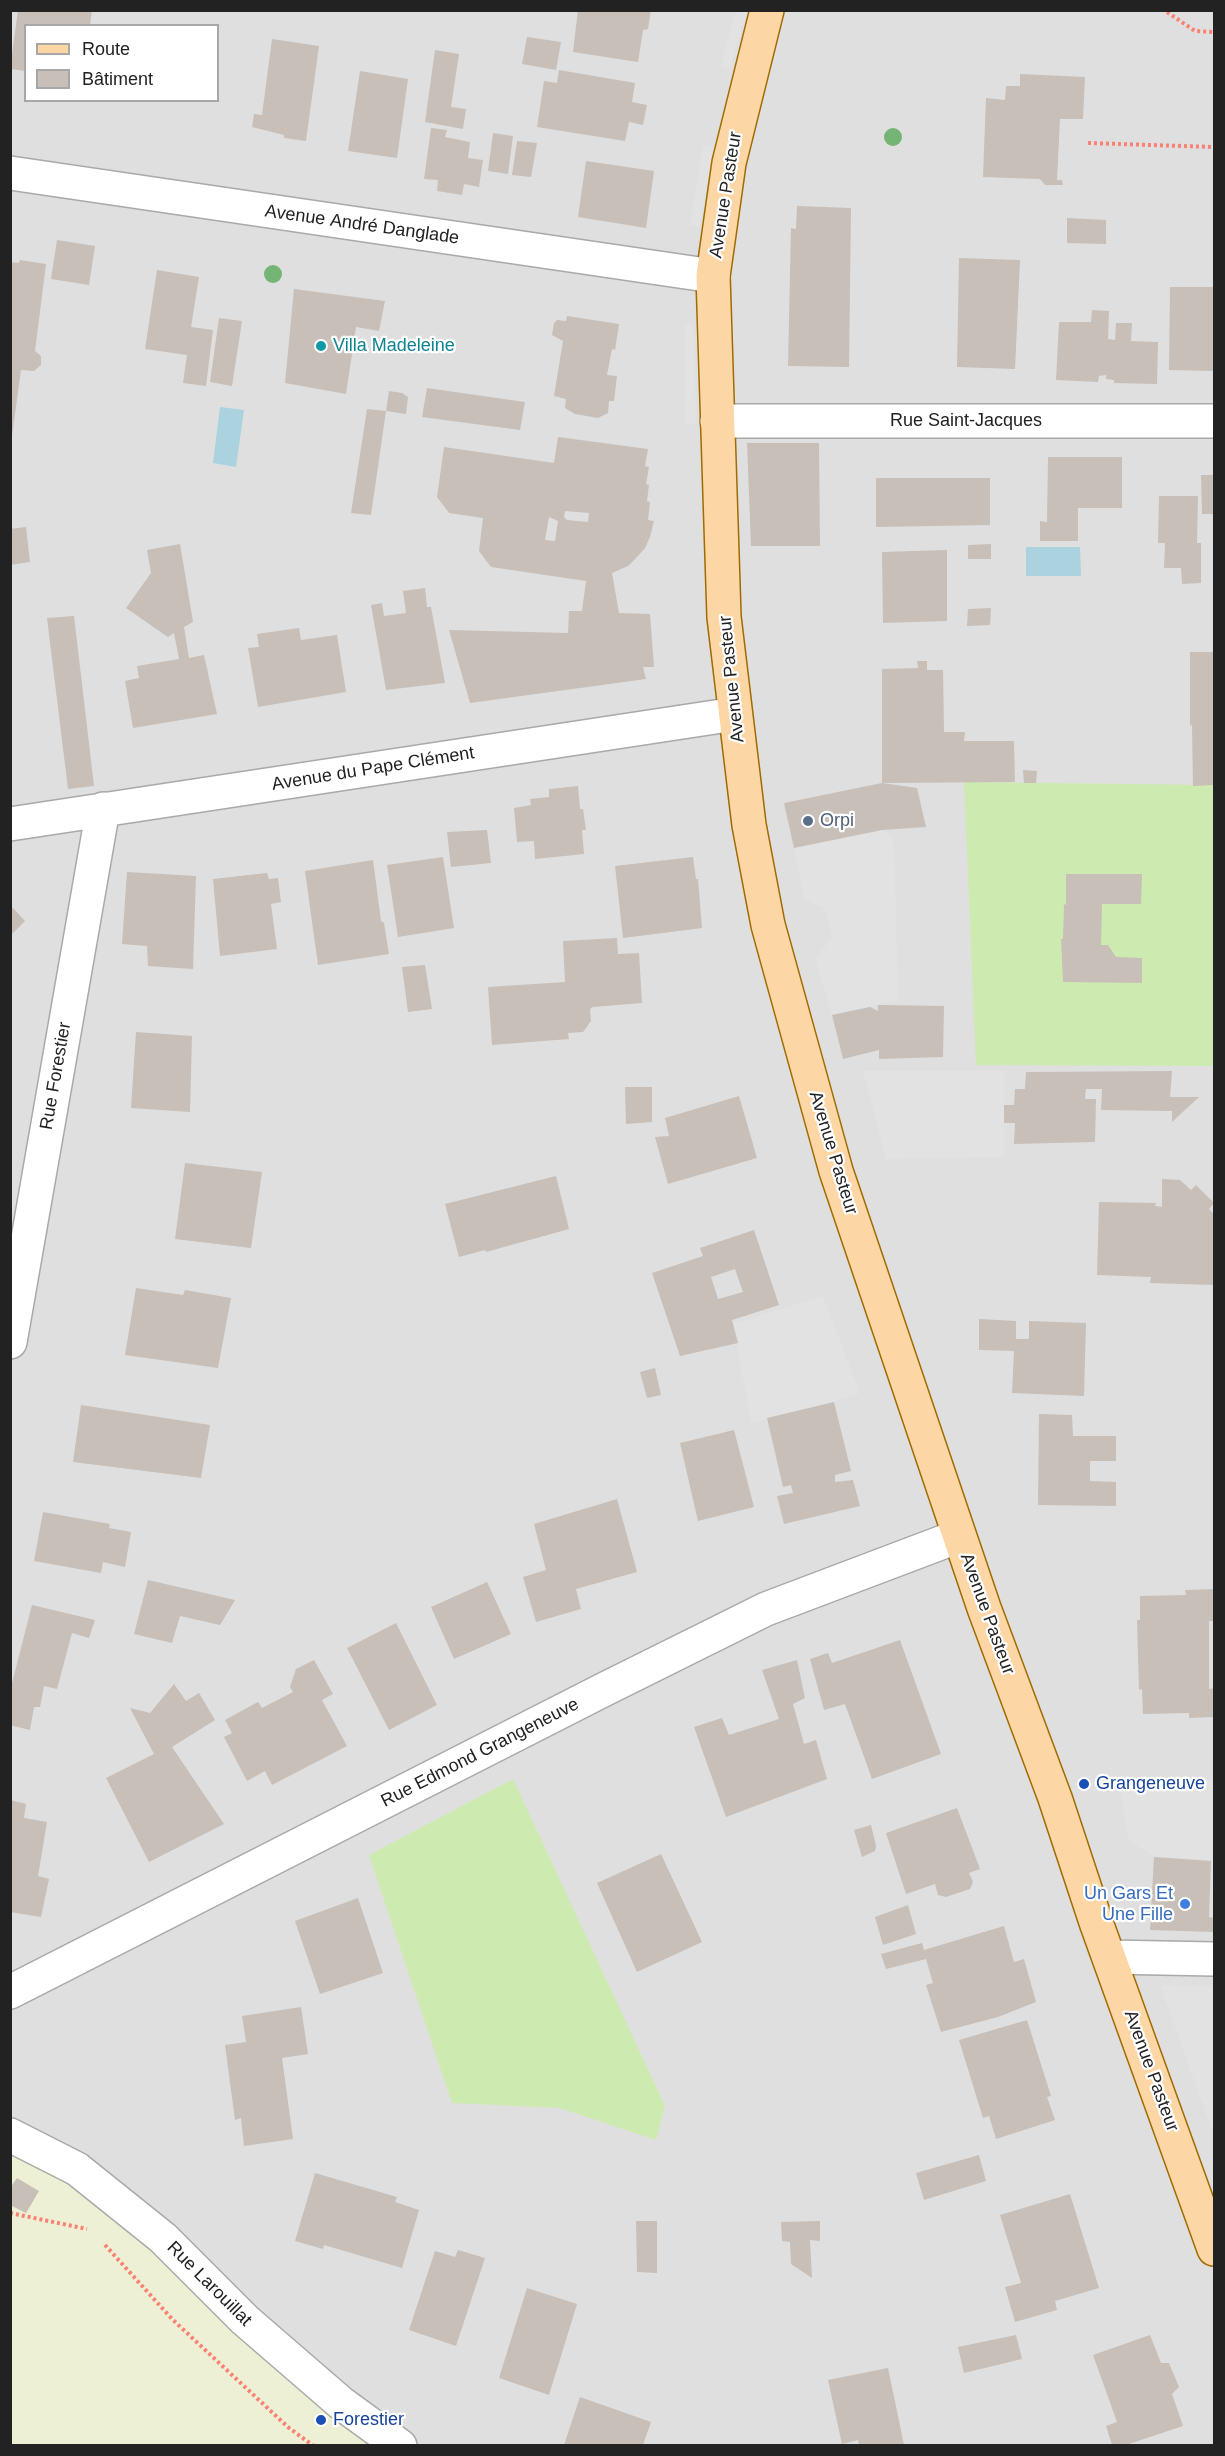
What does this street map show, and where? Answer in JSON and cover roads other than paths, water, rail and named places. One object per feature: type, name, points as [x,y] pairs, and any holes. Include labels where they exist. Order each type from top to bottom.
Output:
[{"type":"main road","name":"Avenue Pasteur","points":[[767,10],[729,163],[713,276],[724,617],[749,825],[768,925],[836,1171],[959,1536],[1062,1817],[1109,1957],[1215,2249]]},
{"type":"street","name":"Avenue André Danglade","points":[[10,173],[713,276]]},
{"type":"street","name":"Rue Saint-Jacques","points":[[717,421],[1215,420]]},
{"type":"street","name":"Avenue du Pape Clément","points":[[10,824],[735,714]]},
{"type":"street","name":"Rue Forestier","points":[[10,1342],[103,809]]},
{"type":"street","name":"Rue Edmond Grangeneuve","points":[[10,1992],[766,1609],[959,1536]]},
{"type":"street","points":[[1109,1957],[1215,1959]]},
{"type":"street","name":"Rue Larouillat","points":[[10,2135],[77,2169],[163,2238],[244,2320],[323,2388],[400,2445]]},
{"type":"water","points":[[220,407],[244,410],[236,467],[213,463]]},
{"type":"water","points":[[1026,547],[1080,547],[1081,576],[1026,576]]},
{"type":"place","name":"Villa Madeleine","points":[[321,346]]},
{"type":"place","name":"Orpi","points":[[808,821]]},
{"type":"place","name":"Grangeneuve","points":[[1084,1784]]},
{"type":"place","name":"Un Gars Et Une Fille","points":[[1185,1904]]},
{"type":"place","name":"Forestier","points":[[321,2420]]}]
